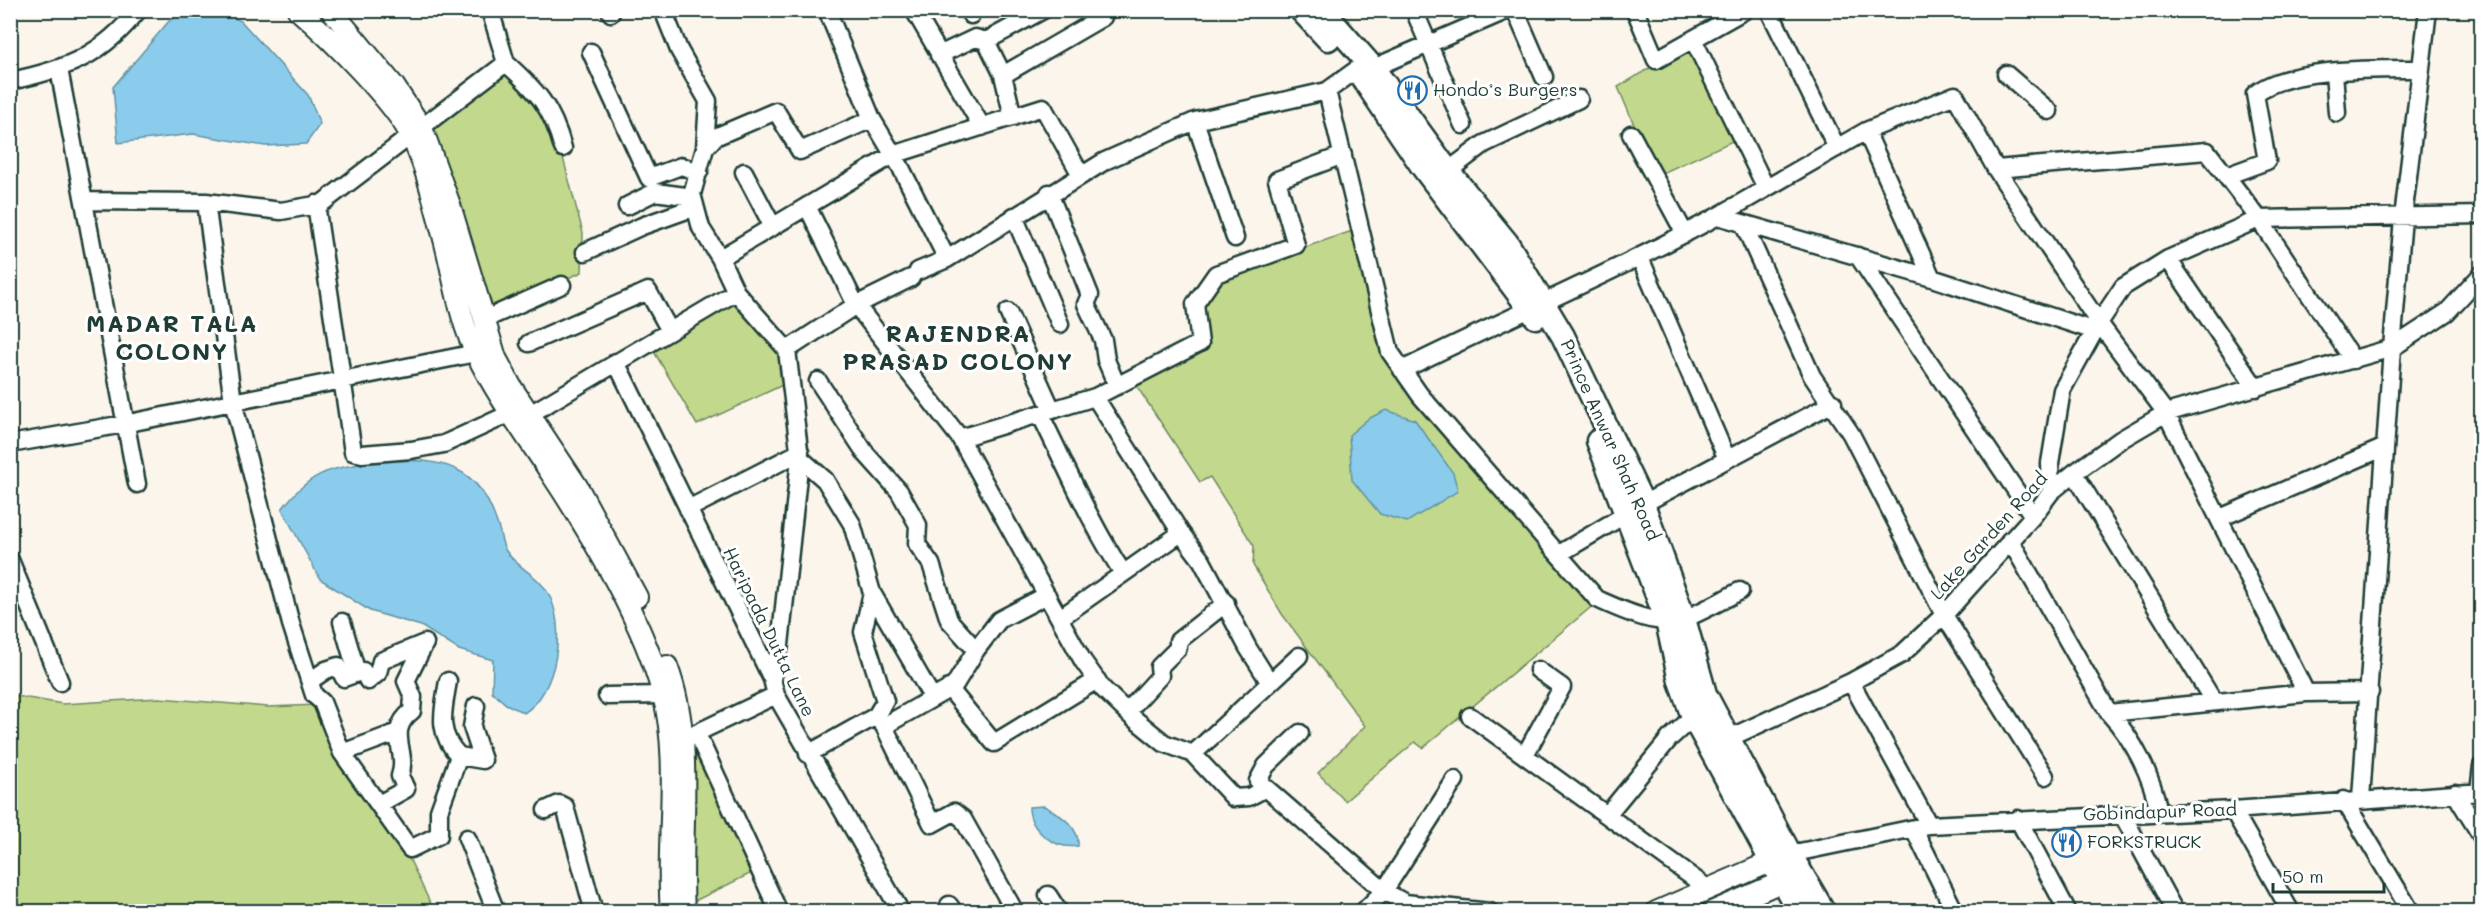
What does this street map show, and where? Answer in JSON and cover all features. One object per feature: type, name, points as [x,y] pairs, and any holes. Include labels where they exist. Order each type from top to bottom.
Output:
[{"type":"main road","name":"Prince Anwar Shah Road","points":[[1301,10],[1365,69],[1422,166],[1537,304]]},
{"type":"main road","name":"Prince Anwar Shah Road","points":[[1322,10],[1365,69],[1507,243],[1635,508],[1705,694],[1780,858]]},
{"type":"main road","name":"Prince Anwar Shah Road","points":[[1676,620],[1680,681],[1693,717],[1792,877],[1824,912]]},
{"type":"main road","name":"Prince Anwar Shah Road","points":[[1792,877],[1799,912]]},
{"type":"street","points":[[10,81],[73,65],[104,46],[138,10]]},
{"type":"street","points":[[298,10],[417,132],[464,323],[476,353],[518,417],[624,598],[654,664],[669,719],[779,912]]},
{"type":"street","points":[[331,10],[394,86],[417,132],[450,205],[483,320],[518,417],[577,486],[617,555],[652,627],[678,695],[683,740],[684,912]]},
{"type":"street","points":[[489,10],[506,63],[532,86],[555,120],[563,148]]},
{"type":"street","points":[[663,10],[679,50],[708,101],[705,148],[694,202],[701,228],[720,258],[736,292],[787,350],[800,455],[774,687],[683,740]]},
{"type":"street","points":[[827,10],[872,119],[947,259]]},
{"type":"street","points":[[914,10],[982,127]]},
{"type":"street","points":[[939,55],[975,38],[986,41],[1043,10]]},
{"type":"street","points":[[1003,75],[1103,17],[1099,10]]},
{"type":"street","points":[[1414,10],[1464,124]]},
{"type":"street","points":[[787,350],[856,305],[947,259],[1049,193],[1105,161],[1195,121],[1327,91],[1365,69],[1508,10]]},
{"type":"street","points":[[1515,10],[1544,77]]},
{"type":"street","points":[[1635,10],[1656,60],[1745,10]]},
{"type":"street","points":[[1769,10],[1837,148]]},
{"type":"street","points":[[2361,799],[2370,692],[2384,448],[2403,218],[2428,10]]},
{"type":"street","points":[[1692,39],[1766,189]]},
{"type":"street","points":[[986,41],[1003,75],[1013,117]]},
{"type":"street","points":[[591,52],[649,178],[681,166],[699,172]]},
{"type":"street","points":[[84,201],[206,202],[281,211],[316,204],[417,132],[506,63]]},
{"type":"street","points":[[60,69],[136,484]]},
{"type":"street","points":[[2226,176],[2267,161],[2255,94],[2267,84],[2334,72],[2421,69]]},
{"type":"street","points":[[2334,72],[2337,113]]},
{"type":"street","points":[[2006,74],[2049,111]]},
{"type":"street","points":[[1327,91],[1390,352],[1420,395],[1597,598],[1627,612],[1676,620],[1740,591]]},
{"type":"street","points":[[1402,370],[1537,304],[1640,258],[1866,131],[1955,95],[1996,169],[2097,327],[2166,412],[2306,693]]},
{"type":"street","points":[[1448,171],[1484,144],[1579,99]]},
{"type":"street","points":[[720,258],[893,155],[1043,107],[1081,175]]},
{"type":"street","points":[[705,148],[715,137],[776,111],[800,151],[872,119]]},
{"type":"street","points":[[1195,121],[1235,238]]},
{"type":"street","points":[[1866,131],[1932,278]]},
{"type":"street","points":[[1630,134],[1685,234]]},
{"type":"street","points":[[1996,169],[2207,151],[2259,219],[2353,360]]},
{"type":"street","points":[[960,438],[1095,397],[1200,343],[1195,304],[1216,274],[1296,245],[1277,180],[1343,155]]},
{"type":"street","points":[[744,172],[773,227]]},
{"type":"street","points":[[627,206],[655,192],[694,202]]},
{"type":"street","points":[[1049,193],[1090,296],[1086,304],[1102,340],[1106,360],[1117,386]]},
{"type":"street","points":[[206,202],[233,402],[269,546],[279,572],[291,624],[314,695],[322,702],[342,753],[410,849],[439,835],[439,811],[459,756]]},
{"type":"street","points":[[585,252],[694,202]]},
{"type":"street","points":[[316,204],[351,449],[356,454],[411,450],[444,444],[518,417],[736,292]]},
{"type":"street","points":[[807,206],[856,305],[960,438],[1083,661],[1096,680],[1126,712],[1164,743],[1193,754],[1234,798],[1249,797],[1266,788]]},
{"type":"street","points":[[2051,492],[2050,463],[2062,390],[2097,327],[2123,287],[2169,259],[2259,219],[2481,215]]},
{"type":"street","points":[[1014,216],[1060,324]]},
{"type":"street","points":[[1718,216],[2097,327]]},
{"type":"street","points":[[1743,223],[1812,376],[1833,403],[1851,434],[1944,615],[2045,776]]},
{"type":"street","points":[[1858,256],[2033,516]]},
{"type":"street","points":[[1640,258],[1727,459]]},
{"type":"street","points":[[2169,259],[2256,388]]},
{"type":"street","name":"Lake Garden Road","points":[[1727,739],[1851,682],[1902,654],[1944,615],[2033,516],[2051,492],[2074,473],[2166,412],[2392,348],[2447,312],[2481,274]]},
{"type":"street","points":[[483,320],[562,285]]},
{"type":"street","points":[[529,343],[648,291],[670,331]]},
{"type":"street","points":[[1008,312],[1094,528],[1123,573]]},
{"type":"street","points":[[10,444],[124,424],[476,353]]},
{"type":"street","name":"Haripada Dutta Lane","points":[[616,362],[808,754],[901,912]]},
{"type":"street","points":[[818,381],[866,454],[899,491],[918,525],[917,544],[931,564],[950,620],[976,650]]},
{"type":"street","points":[[1095,397],[1202,561],[1248,648],[1270,682]]},
{"type":"street","points":[[1559,554],[1635,508],[1833,403]]},
{"type":"street","points":[[2220,518],[2384,448]]},
{"type":"street","points":[[688,510],[800,455]]},
{"type":"street","points":[[800,455],[825,480],[852,524],[872,593],[932,697]]},
{"type":"street","points":[[2074,473],[2214,702]]},
{"type":"street","points":[[1060,618],[1181,532]]},
{"type":"street","points":[[2010,540],[2109,713],[2137,752],[2156,793],[2159,812]]},
{"type":"street","points":[[10,560],[60,682]]},
{"type":"street","points":[[872,593],[863,632],[885,701],[880,721],[932,824],[954,812],[963,819],[1015,912]]},
{"type":"street","points":[[808,754],[954,686],[976,650],[999,620],[1047,595]]},
{"type":"street","points":[[1126,712],[1160,676],[1159,667],[1178,648],[1178,641],[1226,603]]},
{"type":"street","points":[[342,622],[357,673]]},
{"type":"street","points":[[310,681],[338,666],[344,678],[363,671],[368,681],[378,673],[381,661],[425,644],[406,681],[413,697],[412,711],[402,719],[398,732],[404,766],[400,776],[406,789],[379,804]]},
{"type":"street","points":[[1193,754],[1299,656]]},
{"type":"street","points":[[1526,755],[1562,687],[1538,670]]},
{"type":"street","points":[[949,688],[994,742],[1096,680]]},
{"type":"street","points":[[448,681],[443,729],[446,743],[459,756],[483,760],[472,726],[476,706]]},
{"type":"street","points":[[1851,682],[1922,827],[1955,912]]},
{"type":"street","points":[[2109,713],[2306,693],[2370,692]]},
{"type":"street","points":[[607,696],[663,695]]},
{"type":"street","points":[[1470,716],[1710,890]]},
{"type":"street","points":[[1607,815],[1670,738],[1693,717]]},
{"type":"street","points":[[342,753],[398,732]]},
{"type":"street","points":[[1300,733],[1266,766],[1258,781],[1384,891],[1405,903],[1490,912]]},
{"type":"street","points":[[671,912],[668,878],[683,740]]},
{"type":"street","points":[[2480,792],[2481,766]]},
{"type":"street","points":[[1363,912],[1384,891],[1455,780]]},
{"type":"street","name":"Gobindapur Road","points":[[1780,858],[1922,827],[2018,819],[2233,810],[2480,792]]},
{"type":"street","points":[[2455,793],[2481,837]]},
{"type":"street","points":[[2344,801],[2411,912]]},
{"type":"street","points":[[546,810],[559,804],[565,807],[594,912]]},
{"type":"street","points":[[2233,810],[2291,912]]},
{"type":"street","points":[[2122,814],[2175,912]]},
{"type":"street","points":[[2018,819],[2068,912]]},
{"type":"street","points":[[467,838],[496,912]]},
{"type":"street","points":[[1656,912],[1780,858]]},
{"type":"street","points":[[1712,912],[1792,877]]},
{"type":"street","points":[[1048,895],[1059,912]]},
{"type":"green space","points":[[1690,44],[1737,139],[1656,176],[1618,87]]},
{"type":"green space","points":[[508,68],[553,120],[583,233],[582,272],[479,318],[458,323],[411,145]]},
{"type":"green space","points":[[1355,230],[1384,351],[1596,603],[1423,748],[1415,742],[1345,801],[1318,773],[1365,726],[1282,614],[1253,565],[1254,546],[1210,477],[1200,482],[1134,382],[1204,349],[1200,306],[1222,276]]},
{"type":"green space","points":[[737,300],[785,352],[787,383],[697,425],[653,350]]},
{"type":"green space","points":[[10,695],[63,704],[159,698],[268,707],[318,705],[400,839],[434,911],[11,911]]},
{"type":"green space","points":[[695,738],[756,871],[674,911],[669,749]]},
{"type":"water","points":[[186,11],[219,11],[241,21],[308,95],[320,124],[306,144],[265,146],[193,134],[118,143],[113,87],[169,21]]},
{"type":"water","points":[[1386,410],[1415,420],[1453,473],[1458,491],[1407,522],[1380,514],[1352,480],[1349,435],[1368,419]]},
{"type":"water","points":[[378,461],[443,464],[470,478],[490,505],[510,557],[548,593],[557,623],[556,658],[544,690],[524,713],[506,704],[492,692],[493,660],[459,650],[421,626],[370,611],[320,579],[282,509],[313,478],[335,469]]},
{"type":"water","points":[[1044,806],[1072,827],[1078,839],[1078,846],[1061,845],[1038,831],[1030,815],[1029,807]]},
{"type":"place","name":"Hondo’s Burgers","points":[[1412,90]]},
{"type":"place","name":"FORKSTRUCK","points":[[2066,842]]},
{"type":"district","name":"MADAR TALA COLONY","points":[[172,338]]},
{"type":"district","name":"RAJENDRA PRASAD COLONY","points":[[958,348]]}]
